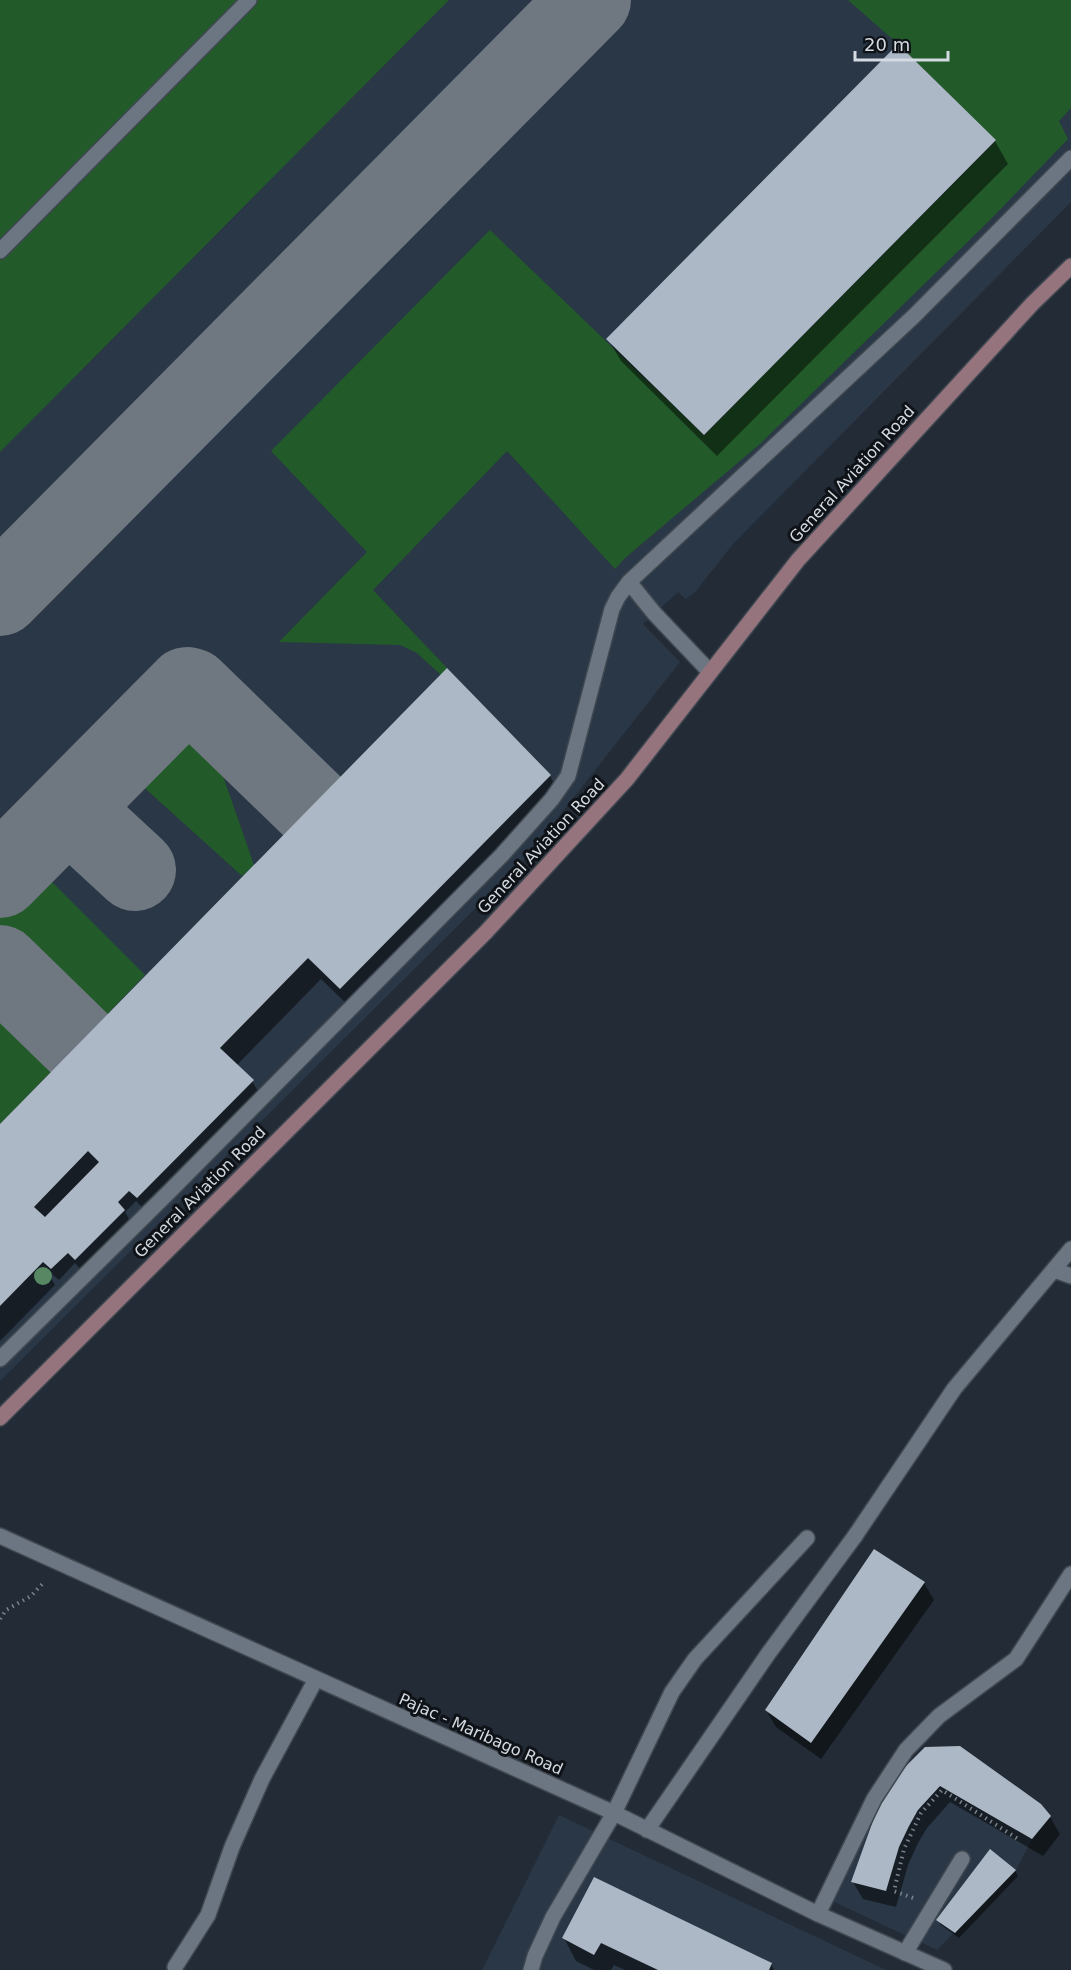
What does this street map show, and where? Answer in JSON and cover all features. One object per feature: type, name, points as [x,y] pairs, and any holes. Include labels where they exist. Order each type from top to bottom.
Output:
[{"type":"main road","name":"General Aviation Road","points":[[0,1418],[486,932],[627,779],[798,560],[1032,304],[1071,266]]},
{"type":"street","points":[[0,251],[249,0]]},
{"type":"street","points":[[0,1359],[171,1190],[494,863],[552,799],[568,776],[612,609],[629,582],[914,316],[1071,158]]},
{"type":"street","points":[[629,582],[654,613],[711,672]]},
{"type":"street","points":[[647,1830],[768,1654],[855,1536],[954,1389],[1071,1250]]},
{"type":"street","points":[[1054,1270],[1071,1276]]},
{"type":"street","name":"Pajac - Maribago Road","points":[[0,1536],[614,1814],[818,1914],[940,1969]]},
{"type":"street","points":[[531,1970],[553,1917],[614,1814],[672,1692],[695,1659],[807,1538]]},
{"type":"street","points":[[818,1914],[874,1799],[906,1750],[939,1716],[1016,1659],[1071,1574]]},
{"type":"street","points":[[175,1966],[208,1914],[232,1847],[262,1779],[316,1679]]},
{"type":"street","points":[[904,1953],[962,1859]]},
{"type":"path","points":[[0,1619],[6,1610],[31,1596],[61,1563]]},
{"type":"path","points":[[933,1906],[894,1890],[908,1840],[921,1814],[942,1791],[1018,1839]]},
{"type":"shaded area","points":[[0,0],[1071,0],[1071,202],[734,543],[696,591],[686,599],[678,592],[643,624],[680,662],[527,857],[0,1381]]},
{"type":"shaded area","points":[[960,1746],[1041,1804],[1051,1816],[1032,1839],[1016,1870],[937,1950],[832,1901],[878,1807],[899,1773],[925,1747]]},
{"type":"shaded area","points":[[559,1815],[886,1970],[482,1970]]},
{"type":"green space","points":[[0,0],[449,0],[0,452]]},
{"type":"green space","points":[[848,0],[1071,0],[1071,108],[1059,121],[1068,139],[988,222],[760,444],[625,558],[615,569],[507,451],[373,590],[447,668],[441,675],[417,653],[400,645],[279,642],[367,552],[271,451],[490,230],[704,435],[996,141],[898,44]]},
{"type":"green space","points":[[188,712],[207,730],[254,865],[242,876],[127,772]]},
{"type":"green space","points":[[35,865],[145,975],[89,1033],[0,947],[0,900]]},
{"type":"green space","points":[[0,984],[70,1052],[0,1124]]},
{"type":"building","points":[[898,44],[996,140],[704,435],[606,339]]},
{"type":"building","points":[[447,668],[551,775],[340,989],[308,958],[220,1048],[254,1080],[137,1198],[129,1191],[118,1202],[125,1210],[75,1260],[68,1253],[51,1269],[43,1262],[0,1306],[0,1124]],"holes":[[[88,1151],[99,1162],[45,1217],[34,1207]]]},
{"type":"building","points":[[874,1549],[925,1582],[811,1743],[765,1710]]},
{"type":"building","points":[[960,1746],[1041,1804],[1051,1816],[1032,1839],[940,1786],[918,1810],[909,1826],[899,1847],[886,1891],[851,1882],[878,1807],[899,1773],[925,1747]]},
{"type":"building","points":[[990,1849],[1016,1870],[955,1933],[936,1920]]},
{"type":"building","points":[[594,1877],[772,1963],[769,1970],[658,1970],[601,1943],[594,1955],[562,1938]]},
{"type":"taxiway","points":[[0,595],[590,0]]},
{"type":"taxiway","points":[[0,877],[187,688],[191,689],[312,806]]},
{"type":"taxiway","points":[[69,809],[135,870]]},
{"type":"taxiway","points":[[0,966],[79,1043]]}]
